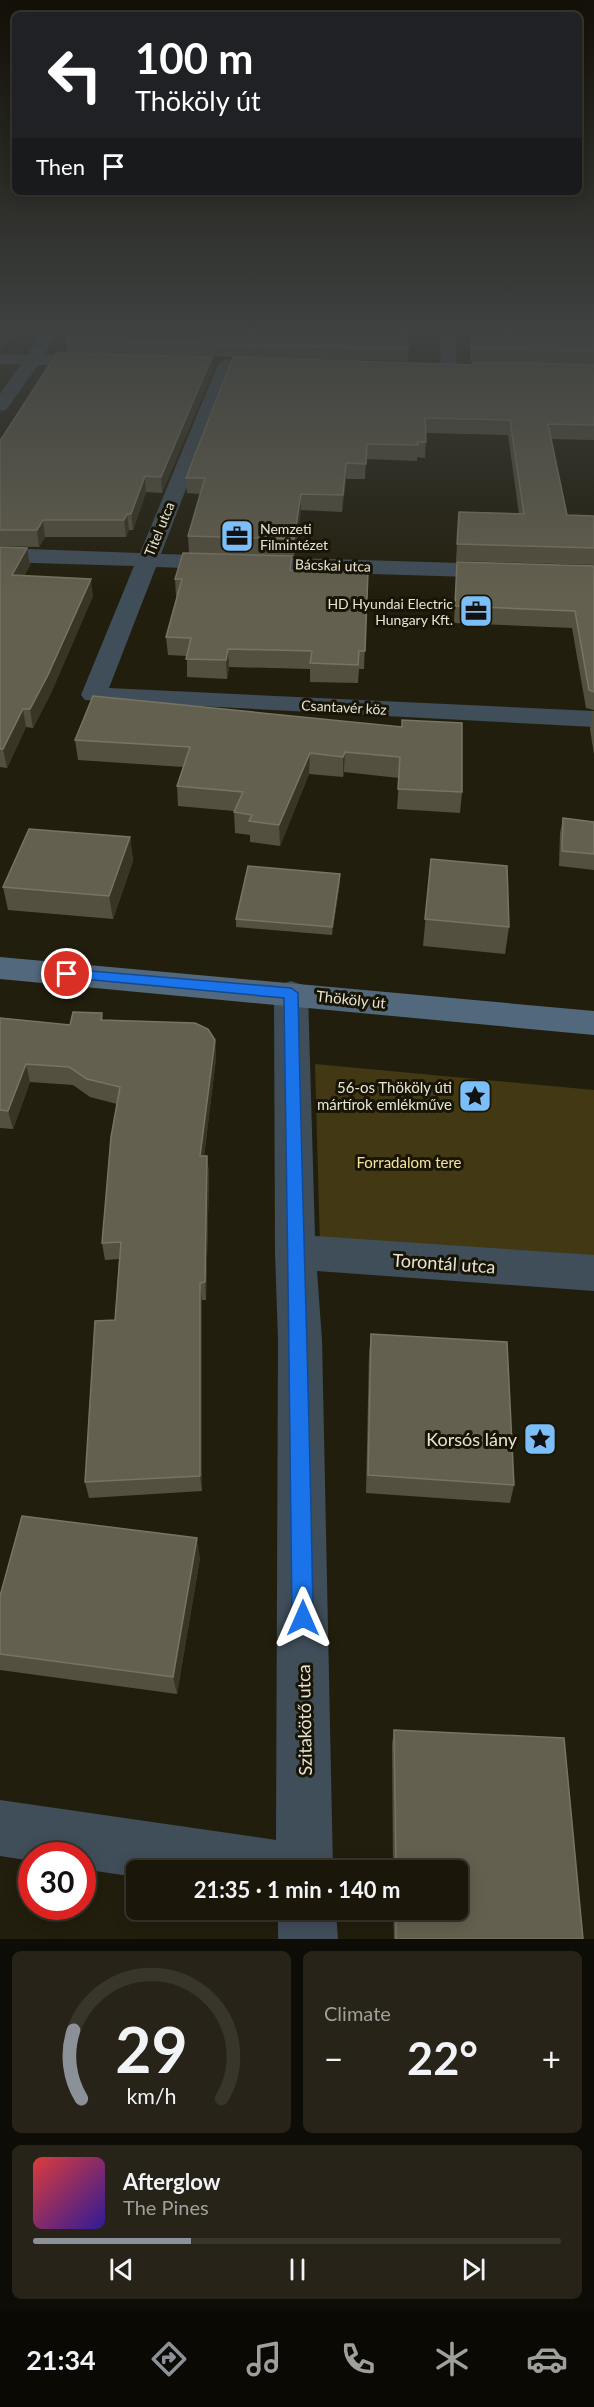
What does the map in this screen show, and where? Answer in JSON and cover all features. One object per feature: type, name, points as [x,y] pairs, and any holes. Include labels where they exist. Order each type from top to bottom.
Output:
[{"type":"main road","name":"Thököly út","points":[[0,968],[291,993],[594,1023]]},
{"type":"street","name":"Titel utca","points":[[94,695],[147,560],[209,416]]},
{"type":"street","name":"Bácskai utca","points":[[0,555],[594,573]]},
{"type":"street","name":"Csantavér köz","points":[[94,695],[594,719]]},
{"type":"street","name":"Szitakötő utca","points":[[291,993],[295,1252],[300,1340],[305,1860]]},
{"type":"street","name":"Torontál utca","points":[[295,1252],[594,1273]]},
{"type":"street","points":[[0,1828],[216,1860]]},
{"type":"street","points":[[307,1920],[308,1939]]},
{"type":"green space","name":"Forradalom tere","points":[[315,1064],[594,1090],[594,1265],[320,1245]]},
{"type":"building","points":[[16,416],[187,416],[161,477],[145,476],[131,514],[127,514],[124,520],[43,520],[37,530],[0,530],[0,441]]},
{"type":"building","points":[[210,416],[594,416],[594,425],[548,424],[567,515],[594,516],[594,548],[457,544],[459,512],[524,514],[510,420],[425,418],[426,442],[418,442],[418,445],[367,444],[366,464],[346,463],[343,495],[301,494],[294,539],[188,536],[205,478],[186,478]]},
{"type":"building","points":[[0,547],[27,548],[12,575],[91,579],[48,675],[30,709],[23,709],[3,749],[0,749]]},
{"type":"building","points":[[183,553],[292,556],[290,570],[368,572],[365,651],[359,651],[358,665],[310,663],[312,651],[228,649],[226,660],[186,659],[191,638],[166,637],[182,579],[175,579]]},
{"type":"building","points":[[457,562],[594,566],[594,692],[589,690],[575,611],[455,606]]},
{"type":"building","points":[[93,696],[402,727],[402,720],[462,723],[462,792],[398,789],[400,757],[345,752],[343,757],[310,753],[279,825],[249,821],[252,815],[234,812],[243,792],[177,786],[190,747],[75,740]]},
{"type":"building","points":[[563,818],[594,822],[594,854],[562,851]]},
{"type":"building","points":[[29,829],[130,837],[109,896],[3,887]]},
{"type":"building","points":[[431,859],[507,866],[509,927],[425,919]]},
{"type":"building","points":[[248,866],[340,874],[332,927],[236,919]]},
{"type":"building","points":[[73,1012],[102,1013],[101,1020],[195,1023],[208,1029],[215,1040],[200,1156],[207,1156],[205,1282],[200,1283],[200,1476],[85,1482],[95,1321],[115,1320],[121,1242],[102,1243],[111,1137],[120,1087],[87,1079],[69,1067],[26,1064],[8,1111],[0,1110],[0,1018],[70,1025]]},
{"type":"building","points":[[371,1334],[507,1342],[514,1485],[368,1475]]},
{"type":"building","points":[[22,1516],[197,1538],[173,1677],[0,1654],[0,1596]]},
{"type":"building","points":[[394,1730],[564,1738],[583,1939],[396,1939],[396,1920],[468,1920],[468,1860],[396,1860]]},
{"type":"place","name":"Nemzeti Filmintézet","points":[[237,536]]},
{"type":"place","name":"HD Hyundai Electric Hungary Kft.","points":[[476,611]]},
{"type":"place","name":"56-os Thököly úti mártírok emlékműve","points":[[475,1096]]},
{"type":"place","name":"Korsós lány","points":[[540,1439]]},
{"type":"route","points":[[67,974],[291,993],[290,1050],[295,1252],[300,1340],[303,1618]]}]
